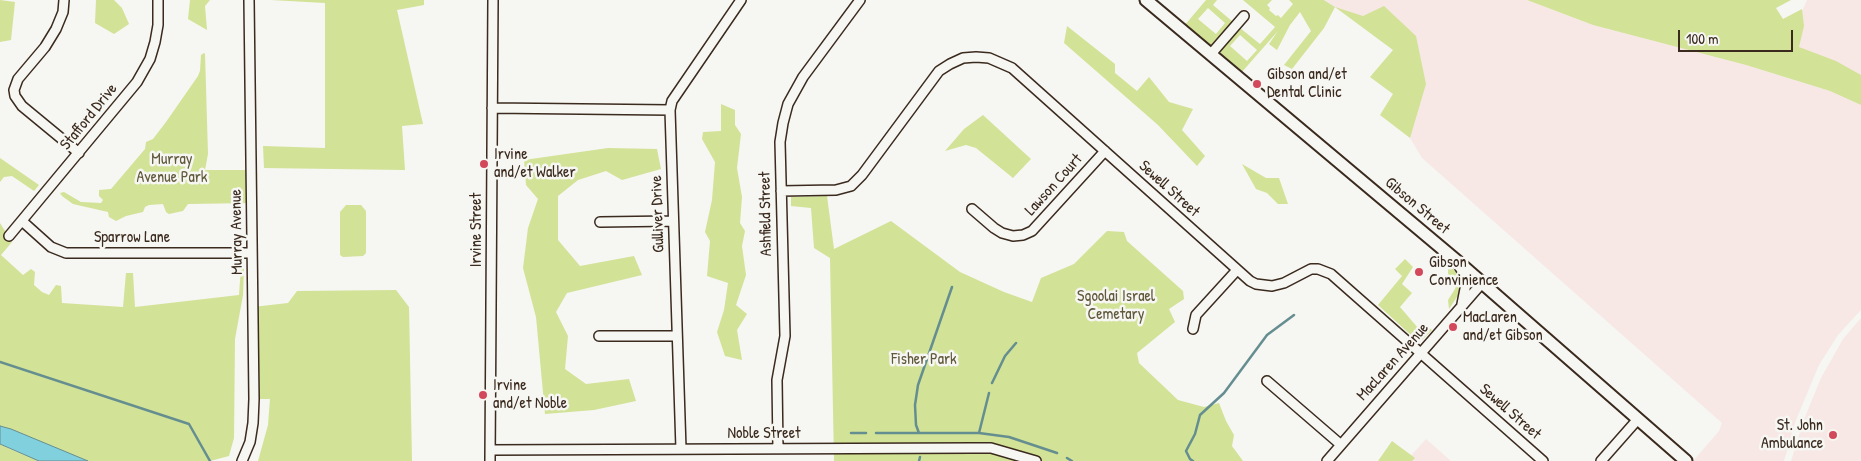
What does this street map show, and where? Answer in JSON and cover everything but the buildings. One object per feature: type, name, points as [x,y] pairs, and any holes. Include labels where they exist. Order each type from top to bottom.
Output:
[{"type":"main road","name":"Gibson Street","points":[[1146,0],[1457,261],[1686,461]]},
{"type":"street","points":[[64,0],[63,12],[56,29],[45,46],[18,78],[14,90],[15,96],[22,106],[79,153]]},
{"type":"street","name":"Stafford Drive","points":[[9,236],[137,82],[153,50],[157,34],[158,0]]},
{"type":"street","name":"Murray Avenue","points":[[242,461],[250,442],[253,423],[248,0]]},
{"type":"street","name":"Irvine Street","points":[[490,461],[493,0]]},
{"type":"street","name":"Gulliver Drive","points":[[681,448],[670,110],[672,101],[740,0]]},
{"type":"street","name":"Ashfield Street","points":[[778,449],[777,380],[785,336],[780,142],[788,104],[803,77],[860,0]]},
{"type":"street","points":[[1211,54],[1244,16]]},
{"type":"street","name":"Sewell Street","points":[[781,191],[836,190],[844,189],[857,182],[939,71],[963,58],[989,58],[1012,68],[1237,270],[1256,284],[1272,286],[1284,283],[1311,269],[1331,274],[1544,461]]},
{"type":"street","points":[[492,108],[670,110]]},
{"type":"street","name":"Lawson Court","points":[[972,209],[1002,233],[1013,236],[1023,235],[1032,231],[1105,151]]},
{"type":"street","points":[[600,222],[674,220]]},
{"type":"street","name":"Sparrow Lane","points":[[22,221],[51,247],[66,253],[252,253]]},
{"type":"street","points":[[1457,261],[1464,274],[1466,284],[1461,309]]},
{"type":"street","points":[[1193,329],[1196,315],[1237,270]]},
{"type":"street","name":"MacLaren Avenue","points":[[1327,461],[1482,283]]},
{"type":"street","points":[[599,336],[677,336]]},
{"type":"street","points":[[1267,381],[1340,444]]},
{"type":"street","points":[[1601,461],[1638,419]]},
{"type":"street","name":"Noble Street","points":[[490,450],[991,448],[1036,461]]},
{"type":"shaded area","points":[[1325,0],[1527,0],[1593,25],[1746,65],[1830,91],[1861,105],[1861,310],[1838,335],[1819,365],[1796,420],[1784,461],[1693,461],[1719,431],[1722,423],[1422,158],[1410,138],[1408,81],[1394,50]]},
{"type":"shaded area","points":[[1807,0],[1861,0],[1861,85],[1784,52]]},
{"type":"shaded area","points":[[1861,318],[1861,461],[1791,461],[1803,422],[1821,378],[1843,339]]},
{"type":"shaded area","points":[[1426,439],[1451,461],[1406,461]]},
{"type":"green space","points":[[0,0],[15,2],[11,40],[0,42]]},
{"type":"green space","points":[[96,0],[114,0],[122,8],[129,24],[114,34],[95,23]]},
{"type":"green space","points":[[190,0],[210,0],[205,6],[207,30],[188,19]]},
{"type":"green space","points":[[271,0],[424,0],[424,5],[397,10],[423,124],[402,126],[405,170],[264,168],[263,146],[325,148],[325,3]]},
{"type":"green space","points":[[1206,0],[1217,0],[1213,5],[1233,22],[1212,45],[1207,44],[1184,26]],"holes":[[[1208,8],[1225,23],[1216,34],[1198,19]]]},
{"type":"green space","points":[[1243,0],[1272,0],[1267,5],[1270,8],[1269,10],[1281,18],[1293,4],[1289,0],[1324,0],[1335,7],[1324,28],[1292,69],[1284,65],[1311,31],[1300,12],[1290,25],[1277,50],[1269,44],[1278,31],[1241,73],[1221,57],[1221,50],[1240,28],[1260,44],[1275,27]],"holes":[[[1240,35],[1257,50],[1247,61],[1230,46]]]},
{"type":"green space","points":[[1527,0],[1791,0],[1776,8],[1783,19],[1802,9],[1804,26],[1799,47],[1836,61],[1861,75],[1861,105],[1830,91],[1746,65],[1593,25]]},
{"type":"green space","points":[[1384,6],[1416,36],[1426,84],[1410,138],[1380,115],[1393,94],[1370,77],[1393,50],[1335,7],[1363,16]]},
{"type":"green space","points":[[1067,26],[1115,64],[1115,73],[1137,91],[1149,77],[1169,102],[1193,109],[1182,130],[1205,156],[1197,166],[1158,125],[1064,43]]},
{"type":"green space","name":"Murray Avenue Park","points":[[204,53],[208,154],[205,170],[250,170],[251,203],[188,204],[183,211],[169,214],[166,212],[163,204],[149,205],[145,207],[143,212],[126,216],[116,221],[109,217],[108,212],[73,204],[62,196],[60,193],[64,192],[81,202],[101,203],[103,200],[99,196],[99,190],[111,189],[145,149],[146,142],[153,139],[198,76],[201,55]]},
{"type":"green space","points":[[721,104],[735,110],[735,125],[741,134],[737,168],[742,197],[740,223],[745,231],[742,246],[746,275],[736,305],[747,314],[737,330],[742,360],[725,356],[717,332],[724,310],[728,283],[707,276],[710,241],[705,232],[712,200],[715,162],[702,139],[703,132],[721,131]]},
{"type":"green space","points":[[983,115],[1031,159],[1013,178],[976,148],[966,145],[945,151],[964,129]]},
{"type":"green space","points":[[608,148],[657,149],[661,169],[622,180],[606,171],[578,180],[558,196],[558,240],[580,266],[634,256],[642,275],[567,293],[556,312],[568,336],[565,369],[586,384],[629,379],[636,401],[594,410],[545,414],[536,317],[523,268],[528,228],[538,199],[526,185],[524,160]]},
{"type":"green space","points":[[0,158],[39,185],[34,191],[12,176],[4,177],[0,182]]},
{"type":"green space","points":[[1242,164],[1266,178],[1279,178],[1288,204],[1278,204],[1267,193],[1256,189]]},
{"type":"green space","name":"Fisher Park","points":[[827,196],[834,249],[891,221],[960,272],[1004,292],[1032,302],[1041,278],[1074,264],[1107,231],[1124,232],[1127,241],[1183,291],[1184,299],[1169,309],[1175,322],[1137,353],[1139,363],[1178,400],[1204,407],[1219,403],[1234,435],[1232,446],[1243,461],[834,461],[830,258],[814,248],[811,208],[791,206],[791,197]]},
{"type":"green space","points":[[346,205],[361,205],[366,211],[366,253],[363,256],[343,257],[340,255],[340,212]]},
{"type":"green space","points":[[0,223],[12,242],[1,255],[23,275],[31,269],[35,272],[34,285],[42,292],[49,295],[56,285],[61,286],[62,303],[123,307],[126,273],[133,273],[135,307],[239,295],[241,267],[244,269],[243,295],[235,339],[234,438],[229,456],[210,461],[88,461],[0,426]]},
{"type":"green space","points":[[1405,259],[1413,267],[1402,284],[1412,293],[1400,307],[1418,328],[1425,325],[1432,330],[1419,341],[1378,305],[1402,276],[1395,269]]},
{"type":"green space","points":[[1448,265],[1459,274],[1462,284],[1459,294],[1449,309],[1448,300],[1456,284],[1448,274]]},
{"type":"green space","points":[[396,290],[409,307],[412,461],[258,461],[268,425],[270,399],[254,399],[253,307],[288,303],[297,291]]},
{"type":"green space","points":[[1392,441],[1415,458],[1412,461],[1378,461]]},
{"type":"green space","points":[[0,444],[10,449],[39,461],[0,461]]},
{"type":"water","points":[[0,426],[88,461],[39,461],[0,444]]},
{"type":"waterway","points":[[919,433],[916,425],[915,405],[918,385],[952,287]]},
{"type":"waterway","points":[[1193,461],[1186,451],[1195,434],[1200,415],[1224,393],[1267,335],[1294,315]]},
{"type":"waterway","points":[[992,383],[1005,356],[1016,343]]},
{"type":"waterway","points":[[0,362],[189,424],[210,461]]},
{"type":"waterway","points":[[979,433],[989,393]]},
{"type":"waterway","points":[[851,433],[866,433]]},
{"type":"waterway","points":[[876,433],[979,433],[1009,437],[1057,453]]},
{"type":"waterway","points":[[919,461],[920,457]]},
{"type":"waterway","points":[[1067,458],[1072,461]]},
{"type":"place","name":"Gibson and/et Dental Clinic","points":[[1257,84]]},
{"type":"place","name":"Irvine and/et Walker","points":[[484,164]]},
{"type":"place","name":"Gibson Convinience","points":[[1419,272]]},
{"type":"place","name":"MacLaren and/et Gibson","points":[[1453,327]]},
{"type":"place","name":"Irvine and/et Noble","points":[[483,395]]},
{"type":"place","name":"St. John Ambulance","points":[[1833,435]]},
{"type":"park label","name":"Sgoolai Israel Cemetary","points":[[1116,306]]}]
